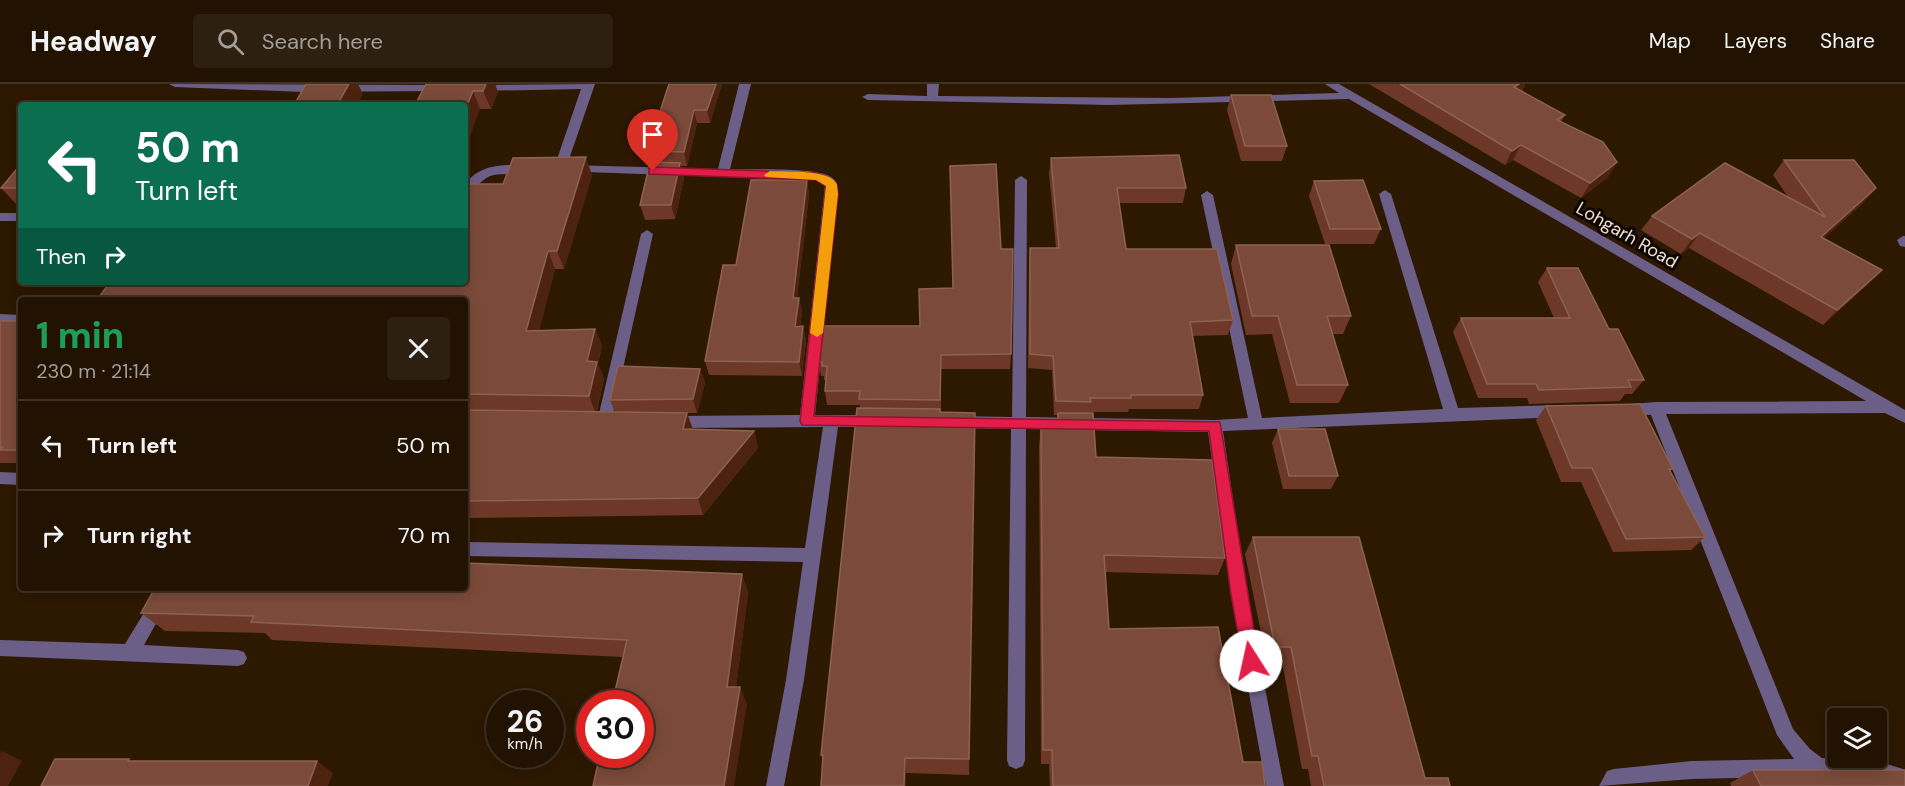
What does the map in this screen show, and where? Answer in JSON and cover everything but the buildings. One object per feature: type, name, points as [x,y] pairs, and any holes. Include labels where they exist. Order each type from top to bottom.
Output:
[{"type":"street","points":[[174,84],[428,93],[458,88],[589,85],[549,168]]},
{"type":"street","points":[[723,173],[745,84]]},
{"type":"street","points":[[932,99],[933,84]]},
{"type":"street","name":"Lohgarh Road","points":[[1331,84],[1905,417]]},
{"type":"street","points":[[296,102],[303,89]]},
{"type":"street","points":[[868,97],[1162,101],[1273,100],[1351,96]]},
{"type":"street","points":[[468,190],[477,175],[491,170],[549,168],[723,173],[826,179],[831,184],[832,194],[807,421]]},
{"type":"street","points":[[1016,760],[1021,180]]},
{"type":"street","points":[[1384,194],[1452,414]]},
{"type":"street","points":[[1207,195],[1256,423]]},
{"type":"street","points":[[0,217],[18,217]]},
{"type":"street","points":[[604,422],[647,234]]},
{"type":"street","points":[[0,319],[18,320]]},
{"type":"street","points":[[1608,410],[1889,407]]},
{"type":"street","points":[[1656,408],[1786,735],[1798,751],[1810,761],[1826,768]]},
{"type":"street","points":[[938,422],[1215,426],[1572,410]]},
{"type":"street","points":[[775,786],[795,680],[831,421]]},
{"type":"street","points":[[651,422],[891,421]]},
{"type":"street","points":[[1215,426],[1239,595],[1275,786]]},
{"type":"street","points":[[0,478],[18,478]]},
{"type":"street","points":[[468,549],[812,555]]},
{"type":"street","points":[[130,652],[166,591]]},
{"type":"street","points":[[0,648],[238,658]]},
{"type":"street","points":[[1608,786],[1614,778],[1706,770],[1826,768],[1886,772],[1899,776],[1905,781]]},
{"type":"slow traffic","points":[[770,175],[816,177],[826,179],[831,184],[832,194],[817,333]]},
{"type":"route","points":[[653,171],[816,177],[826,179],[831,184],[832,194],[807,421],[1215,426],[1239,595],[1251,661]]}]
